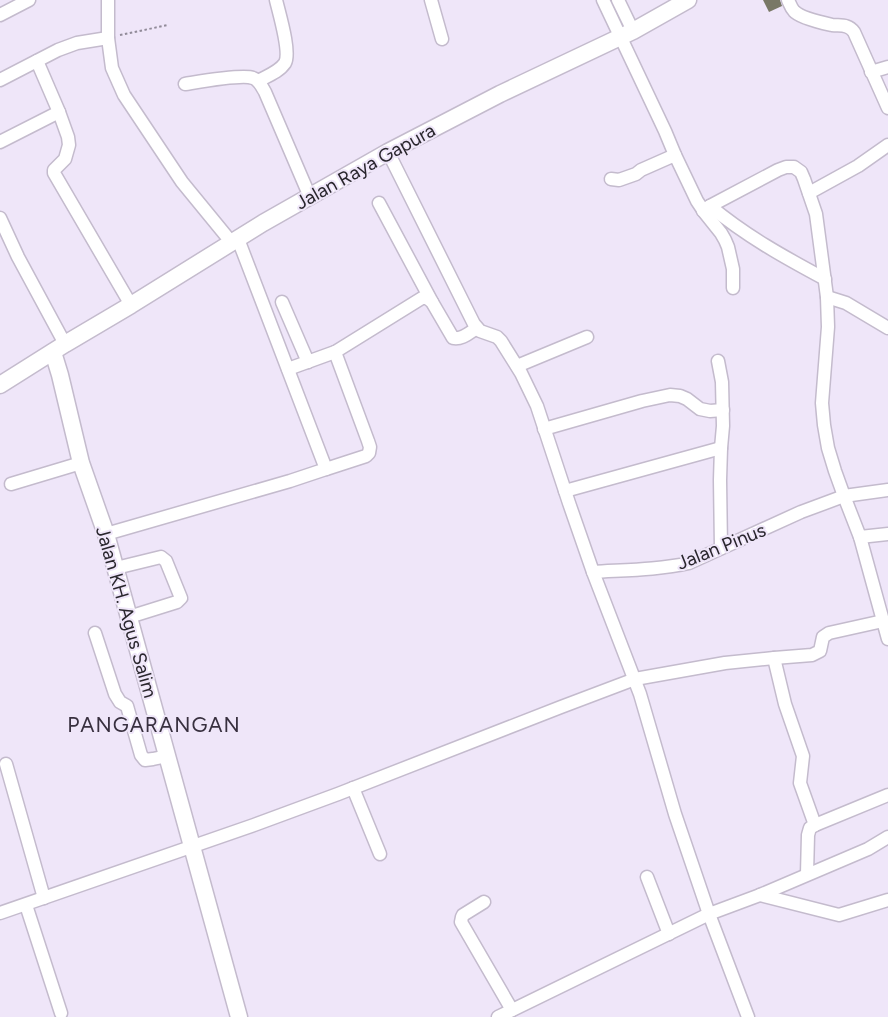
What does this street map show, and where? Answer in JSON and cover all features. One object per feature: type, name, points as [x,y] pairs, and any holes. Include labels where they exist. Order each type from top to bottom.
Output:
[{"type":"main road","name":"Jalan Raya Gapura","points":[[0,385],[263,223],[388,152],[500,94],[627,34],[688,0]]},
{"type":"main road","name":"Jalan KH. Agus Salim","points":[[59,348],[60,375],[81,463],[116,568],[239,1017]]},
{"type":"street","points":[[0,15],[30,0]]},
{"type":"street","points":[[108,0],[108,38],[112,68],[124,95],[182,182],[235,241],[288,369],[326,469]]},
{"type":"street","points":[[258,81],[279,69],[285,63],[287,55],[276,0]]},
{"type":"street","points":[[431,0],[442,39]]},
{"type":"street","points":[[603,0],[627,34]]},
{"type":"street","points":[[618,0],[627,34],[675,155],[697,201],[846,303],[888,328]]},
{"type":"street","points":[[788,0],[792,9],[797,14],[850,28],[888,108]]},
{"type":"street","points":[[0,80],[58,50],[77,43],[108,38]]},
{"type":"street","points":[[37,61],[68,136],[65,159],[54,169],[54,173],[131,305]]},
{"type":"street","points":[[871,72],[888,67]]},
{"type":"street","points":[[185,84],[215,79],[248,77],[258,81],[265,92],[310,197]]},
{"type":"street","points":[[0,142],[59,112]]},
{"type":"street","points":[[809,193],[858,166],[888,145]]},
{"type":"street","points":[[388,152],[474,324],[480,331],[497,337],[505,346],[533,397],[593,572],[635,679],[675,814],[709,914],[748,1017]]},
{"type":"street","points":[[611,179],[619,180],[636,174],[675,155]]},
{"type":"street","points":[[707,208],[786,167],[794,167],[800,172],[809,193],[816,214],[828,327],[822,403],[828,448],[860,537],[888,639]]},
{"type":"street","points":[[379,203],[453,338],[461,338],[477,328]]},
{"type":"street","points":[[707,208],[728,247],[733,269],[732,288]]},
{"type":"street","points":[[0,218],[59,348]]},
{"type":"street","points":[[288,369],[335,352],[422,298],[427,298],[432,302]]},
{"type":"street","points":[[282,302],[308,362]]},
{"type":"street","points":[[517,366],[586,337]]},
{"type":"street","points":[[106,534],[281,484],[366,456],[370,453],[368,441],[335,352]]},
{"type":"street","points":[[718,361],[722,382],[724,426],[720,480],[721,548]]},
{"type":"street","points":[[544,429],[642,400],[670,394],[687,399],[700,409],[710,411],[723,410]]},
{"type":"street","points":[[565,491],[721,448]]},
{"type":"street","points":[[11,484],[81,463]]},
{"type":"street","name":"Jalan Pinus","points":[[593,572],[677,566],[689,563],[801,512],[844,496],[888,490]]},
{"type":"street","points":[[860,537],[888,534]]},
{"type":"street","points":[[116,568],[161,557],[166,561],[181,598],[177,602],[129,617]]},
{"type":"street","points":[[0,914],[254,825],[635,679],[725,663],[815,654],[820,651],[823,637],[829,633],[883,621]]},
{"type":"street","points":[[95,633],[115,694],[120,702],[127,706],[141,755],[145,760],[167,756]]},
{"type":"street","points":[[774,658],[785,704],[803,756],[800,783],[814,825]]},
{"type":"street","points":[[6,764],[44,898]]},
{"type":"street","points":[[353,788],[380,854]]},
{"type":"street","points":[[807,874],[808,835],[810,828],[888,794]]},
{"type":"street","points":[[498,1017],[709,914],[760,895],[868,849],[888,837]]},
{"type":"street","points":[[647,877],[669,934]]},
{"type":"street","points":[[760,895],[840,915],[888,900]]},
{"type":"street","points":[[484,902],[463,915],[461,922],[512,1010]]},
{"type":"street","points":[[26,905],[61,1013]]},
{"type":"path","points":[[108,38],[168,25]]},
{"type":"building","points":[[763,0],[780,0],[782,6],[769,12]]},
{"type":"district","name":"PANGARANGAN","points":[[154,725]]}]
